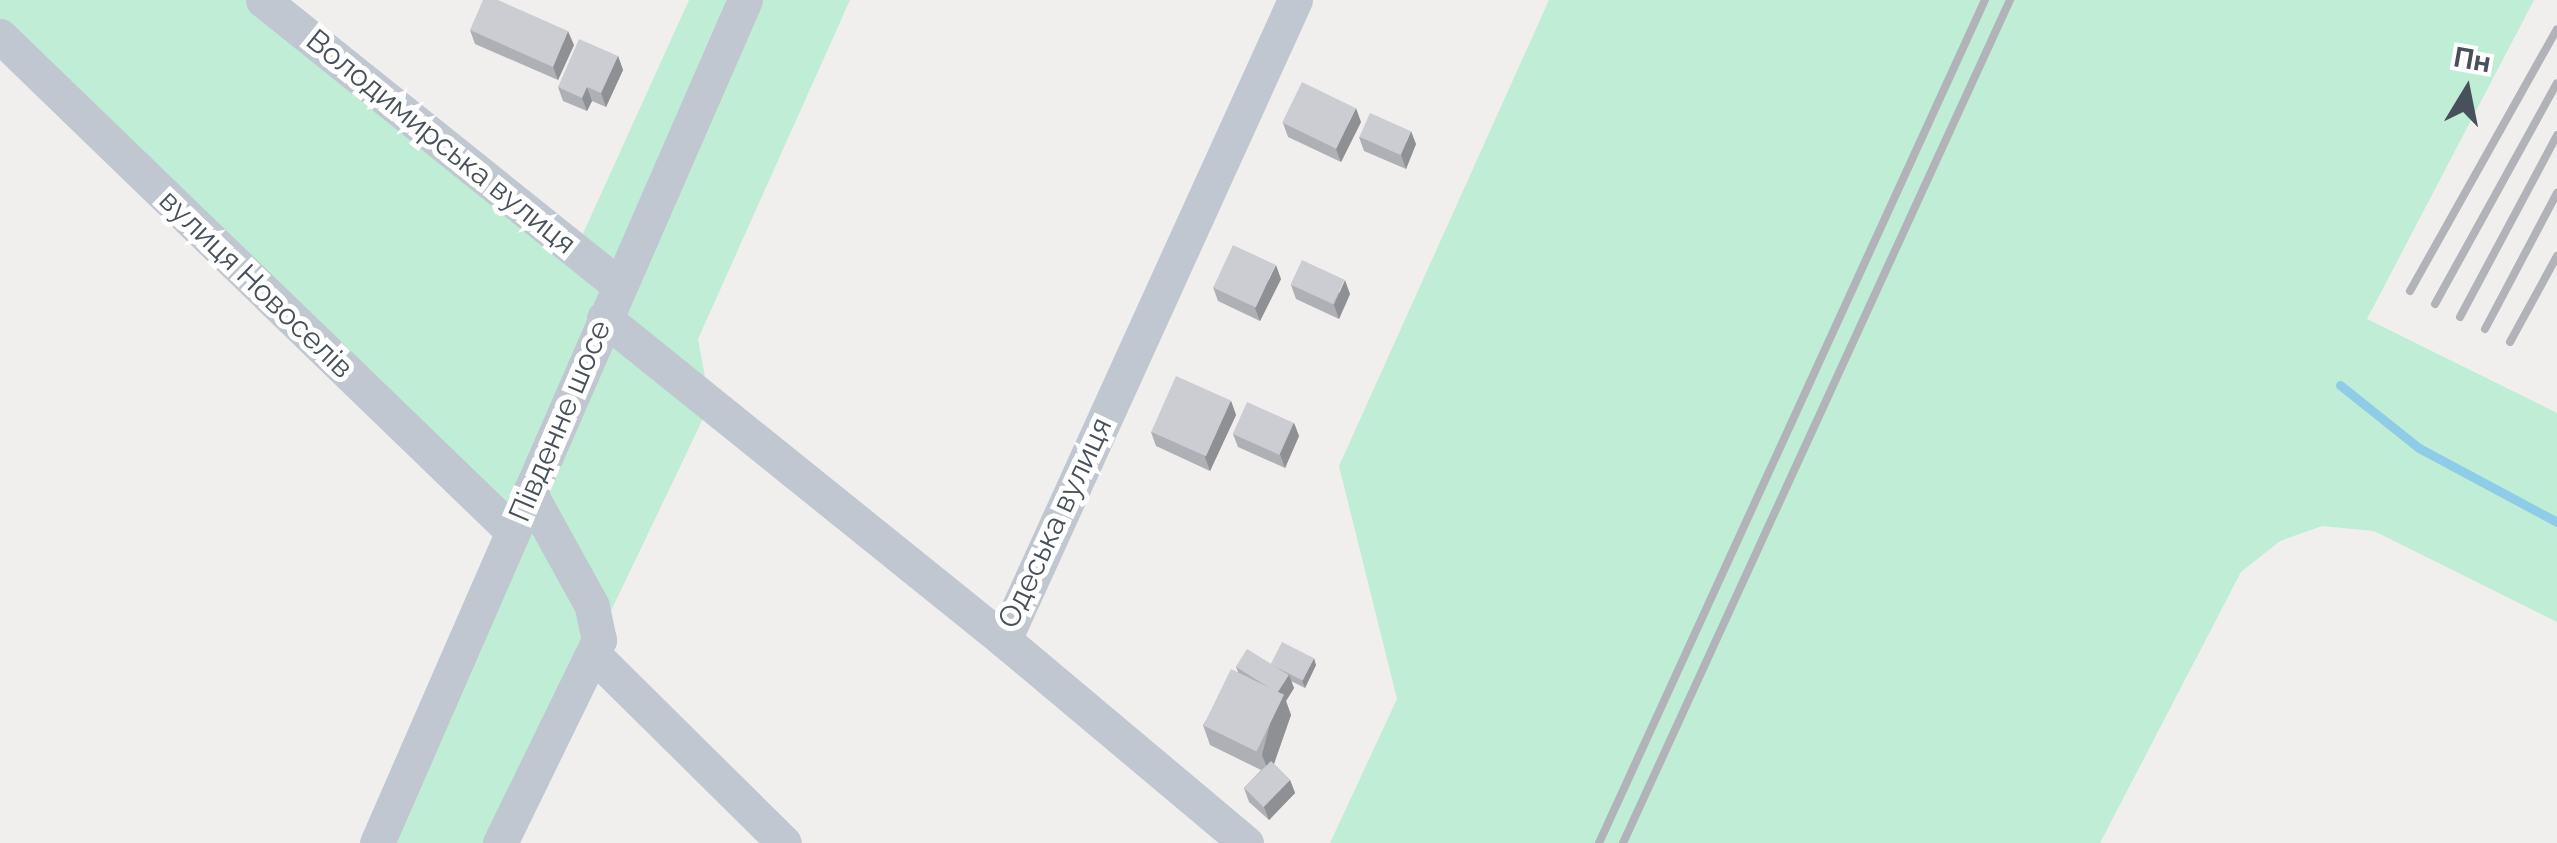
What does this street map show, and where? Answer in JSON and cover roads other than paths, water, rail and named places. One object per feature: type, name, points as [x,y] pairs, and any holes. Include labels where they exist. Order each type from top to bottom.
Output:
[{"type":"street","name":"Володимирська вулиця","points":[[263,0],[618,284]]},
{"type":"street","name":"Південне шосе","points":[[377,843],[744,0]]},
{"type":"street","name":"Одеська вулиця","points":[[604,318],[1004,640],[1295,0]]},
{"type":"street","name":"вулиця Новоселів","points":[[0,36],[512,531]]},
{"type":"street","points":[[500,843],[594,656],[592,606],[529,492]]},
{"type":"street","points":[[1004,640],[1246,843]]},
{"type":"street","points":[[594,656],[784,843]]},
{"type":"waterway","points":[[2340,385],[2419,448],[2557,522]]},
{"type":"railway","points":[[1599,843],[1985,0]]},
{"type":"railway","points":[[1623,843],[2010,0]]},
{"type":"railway","points":[[2410,291],[2557,29]]},
{"type":"railway","points":[[2435,304],[2557,83]]},
{"type":"railway","points":[[2460,317],[2557,135]]},
{"type":"railway","points":[[2485,329],[2557,193]]},
{"type":"railway","points":[[2510,342],[2557,256]]}]
